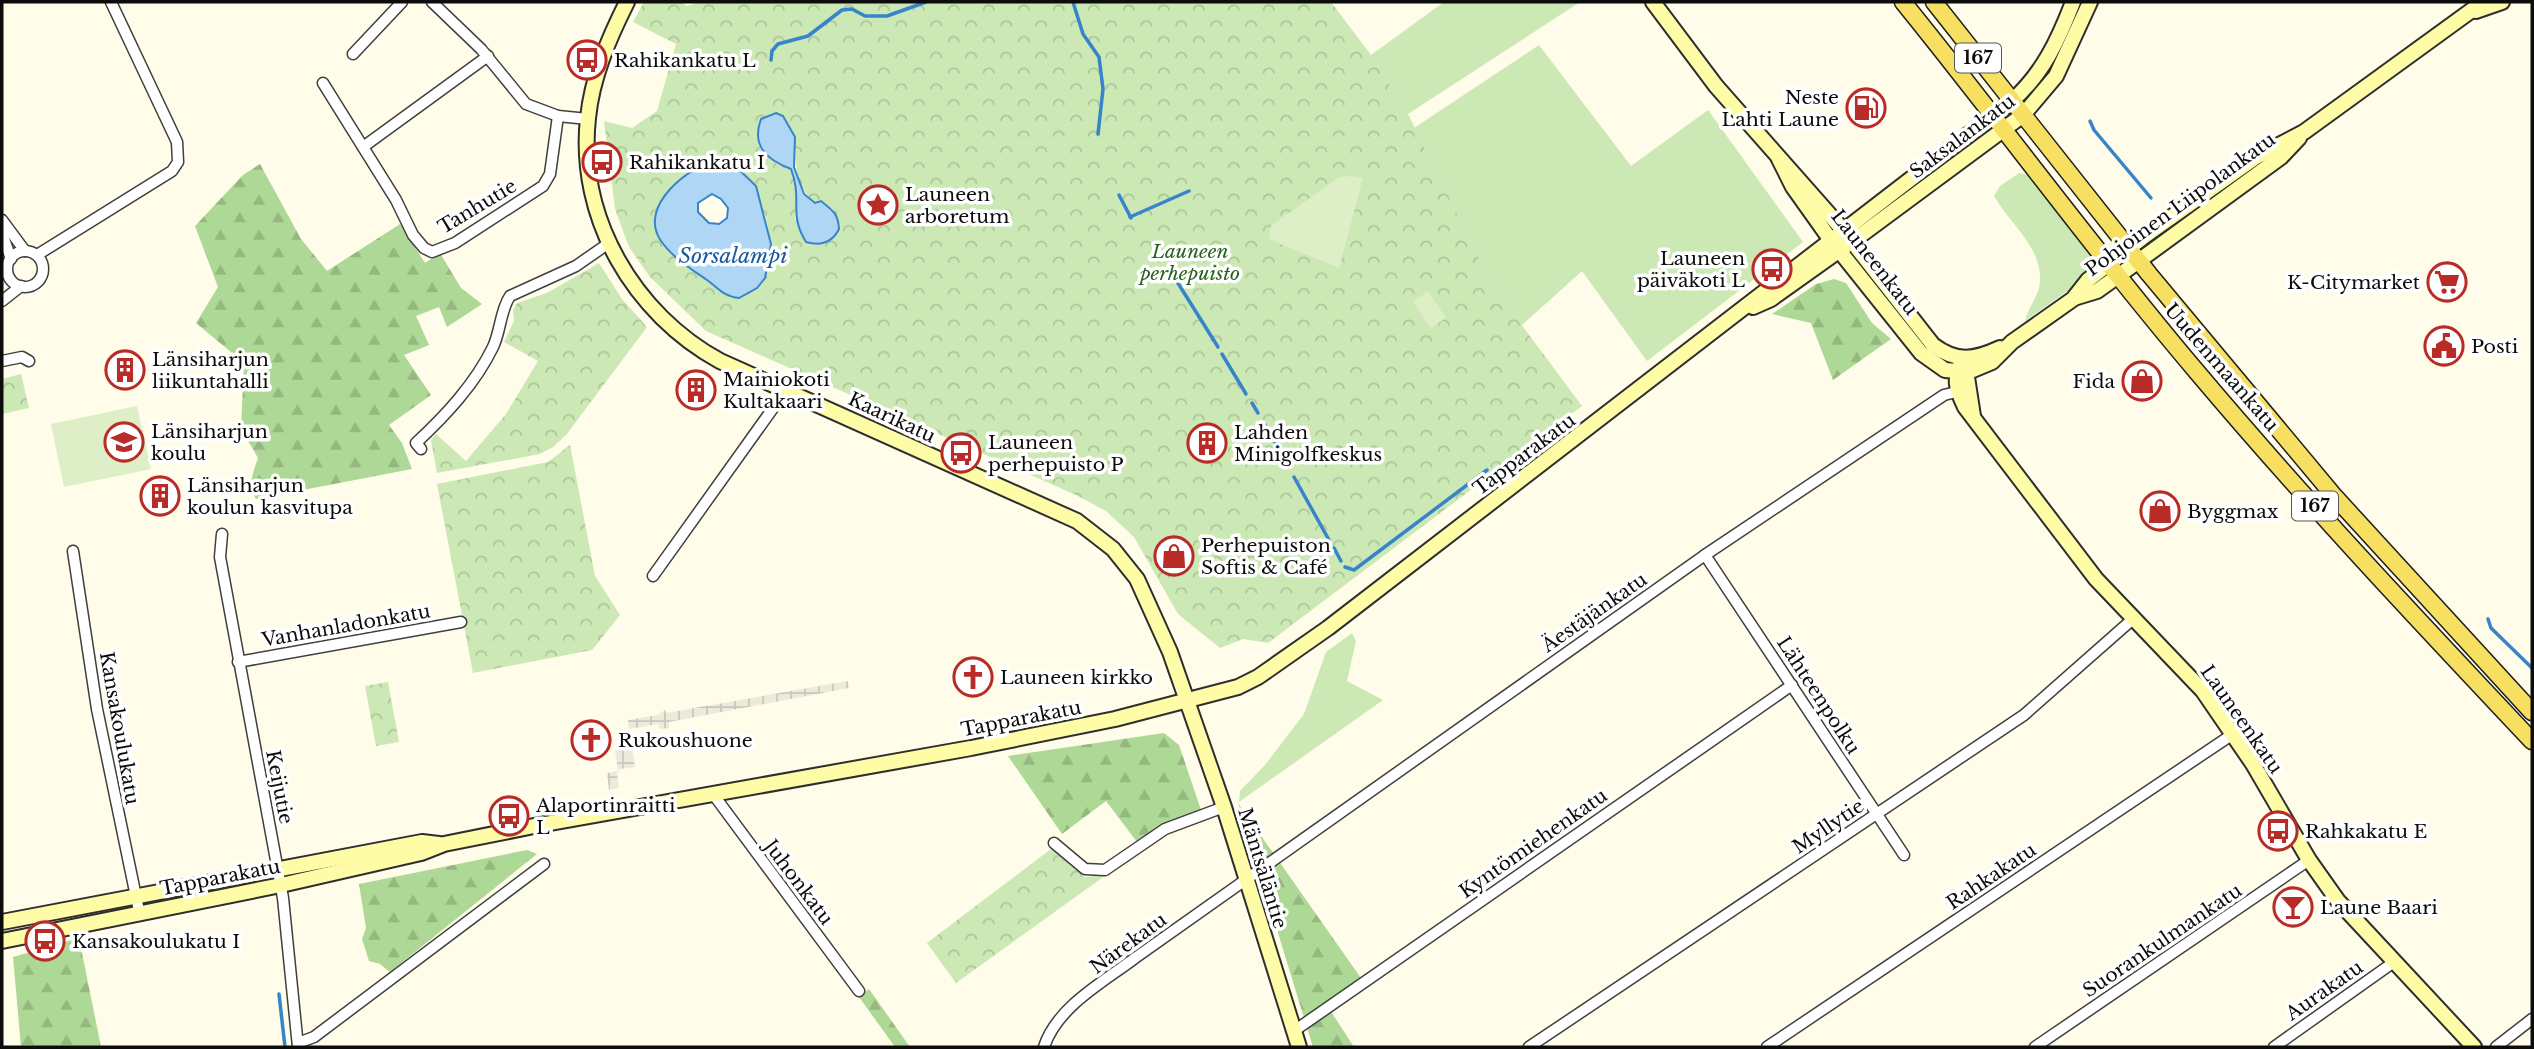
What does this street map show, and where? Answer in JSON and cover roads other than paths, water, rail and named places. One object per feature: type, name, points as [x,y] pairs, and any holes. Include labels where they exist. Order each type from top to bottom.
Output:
[{"type":"main road","name":"Uudenmaankatu","points":[[1903,2],[2113,270],[2313,504],[2532,741]]},
{"type":"main road","name":"Uudenmaankatu","points":[[1934,2],[2134,255],[2334,497],[2532,712]]},
{"type":"street","points":[[37,255],[172,171],[179,159],[177,142],[111,2]]},
{"type":"street","points":[[353,54],[402,2]]},
{"type":"street","points":[[432,2],[488,56],[526,104],[558,116],[587,119]]},
{"type":"street","name":"Kaarikatu","points":[[627,2],[610,37],[587,119],[589,169],[600,222],[632,286],[668,325],[720,361],[1077,521],[1097,533],[1137,579],[1189,701]]},
{"type":"street","name":"Launeenkatu","points":[[1653,2],[1716,86],[1847,235],[1933,345],[1962,368],[1964,390],[1973,416],[2035,503],[2096,579],[2203,691],[2233,734],[2309,860],[2338,901],[2474,1047]]},
{"type":"street","name":"Saksalankatu","points":[[1847,235],[2012,101],[2034,80],[2050,55],[2073,2]]},
{"type":"street","name":"Saksalankatu","points":[[1847,235],[2005,130],[2023,115],[2056,76],[2090,2]]},
{"type":"street","name":"Pohjoinen Liipolankatu","points":[[1962,368],[2012,342],[2073,299],[2088,280],[2113,270],[2281,157],[2304,132],[2483,2]]},
{"type":"street","name":"Pohjoinen Liipolankatu","points":[[2468,14],[2502,2]]},
{"type":"street","points":[[363,147],[488,56]]},
{"type":"street","name":"Tanhutie","points":[[323,83],[413,235],[424,248],[432,252],[455,243],[543,186],[550,174],[558,116]]},
{"type":"street","name":"Launeenkatu","points":[[1779,159],[1793,187],[1834,244],[1921,353],[1940,368],[1962,368]]},
{"type":"street","points":[[2,222],[25,251],[37,255],[43,266],[40,279],[30,286],[21,286],[11,279],[8,271]]},
{"type":"street","points":[[2,222],[10,259],[8,271],[2,281]]},
{"type":"street","name":"Tapparakatu","points":[[2,922],[137,904],[421,853],[444,844],[971,748],[1189,701],[1238,687],[1298,649],[1738,314],[1847,235]]},
{"type":"street","points":[[421,449],[416,443],[440,421],[482,367],[495,344],[505,303],[510,296],[576,266],[609,243]]},
{"type":"street","points":[[10,259],[25,251]]},
{"type":"street","points":[[2,301],[21,286]]},
{"type":"street","points":[[2,361],[22,358],[29,360]]},
{"type":"street","points":[[653,576],[786,390]]},
{"type":"street","name":"Äestäjänkatu","points":[[1247,880],[1706,555],[1944,395],[1964,390]]},
{"type":"street","name":"Keijutie","points":[[222,534],[220,557],[279,878],[298,1045]]},
{"type":"street","name":"Kansakoulukatu","points":[[73,551],[97,709],[137,904]]},
{"type":"street","name":"Lähteenpolku","points":[[1706,555],[1903,855]]},
{"type":"street","name":"Myllytie","points":[[1529,1047],[2024,715],[2134,618]]},
{"type":"street","name":"Vanhanladonkatu","points":[[238,662],[461,622]]},
{"type":"street","name":"Kyntömiehenkatu","points":[[1294,1031],[1792,685]]},
{"type":"street","name":"Mäntsäläntie","points":[[1189,701],[1299,1047]]},
{"type":"street","name":"Rahkakatu","points":[[1767,1047],[2233,734]]},
{"type":"street","name":"Juhonkatu","points":[[713,794],[859,991]]},
{"type":"street","points":[[1054,843],[1085,869],[1105,870],[1165,829],[1224,807]]},
{"type":"street","name":"Suorankulmankatu","points":[[2035,1047],[2309,860]]},
{"type":"street","points":[[298,1045],[314,1037],[544,864]]},
{"type":"street","name":"Närekatu","points":[[1044,1047],[1048,1034],[1066,1011],[1247,880]]},
{"type":"street","name":"Tapparakatu","points":[[2,941],[137,904]]},
{"type":"street","name":"Aurakatu","points":[[2274,1047],[2394,962]]},
{"type":"street","points":[[2496,1047],[2532,1019]]},
{"type":"water","points":[[776,113],[783,116],[795,137],[794,167],[804,194],[815,203],[821,201],[836,216],[839,229],[833,238],[825,242],[806,242],[798,223],[796,189],[791,169],[768,156],[760,144],[758,129],[761,119]]},
{"type":"water","name":"Sorsalampi","points":[[719,159],[731,162],[756,186],[771,244],[765,278],[757,288],[739,298],[722,292],[676,257],[665,247],[655,228],[656,214],[670,190],[681,179]],"holes":[[[712,194],[721,199],[728,208],[727,218],[719,224],[709,223],[698,212],[698,203]]]},
{"type":"waterway","points":[[771,60],[772,51],[778,44],[808,36],[842,10],[852,9],[865,16],[887,16],[926,2]]},
{"type":"waterway","points":[[1073,2],[1083,34],[1099,57],[1103,89],[1098,134]]},
{"type":"waterway","points":[[2090,121],[2094,130],[2151,198]]},
{"type":"waterway","points":[[1130,217],[1189,191]]},
{"type":"waterway","points":[[1119,195],[1131,218]]},
{"type":"waterway","points":[[1176,280],[1218,347]]},
{"type":"waterway","points":[[1222,354],[1246,394]]},
{"type":"waterway","points":[[1252,403],[1258,413]]},
{"type":"waterway","points":[[1263,422],[1285,459]]},
{"type":"waterway","points":[[1345,567],[1354,570],[1487,470]]},
{"type":"waterway","points":[[1294,477],[1329,540]]},
{"type":"waterway","points":[[1334,548],[1341,561]]},
{"type":"waterway","points":[[2488,619],[2491,628],[2532,668]]},
{"type":"waterway","points":[[279,994],[285,1047]]},
{"type":"place","name":"Rahikankatu L","points":[[587,60]]},
{"type":"place","name":"Neste Lahti Laune","points":[[1866,108]]},
{"type":"place","name":"Rahikankatu I","points":[[602,162]]},
{"type":"place","name":"Launeen arboretum","points":[[878,205]]},
{"type":"place","name":"Launeen päiväkoti L","points":[[1772,269]]},
{"type":"place","name":"K-Citymarket","points":[[2447,282]]},
{"type":"place","name":"Posti","points":[[2444,346]]},
{"type":"place","name":"Länsiharjun liikuntahalli","points":[[125,370]]},
{"type":"place","name":"Fida","points":[[2142,381]]},
{"type":"place","name":"Mainiokoti Kultakaari","points":[[696,390]]},
{"type":"place","name":"Länsiharjun koulu","points":[[124,442]]},
{"type":"place","name":"Lahden Minigolfkeskus","points":[[1207,443]]},
{"type":"place","name":"Launeen perhepuisto P","points":[[961,453]]},
{"type":"place","name":"Länsiharjun koulun kasvitupa","points":[[160,496]]},
{"type":"place","name":"Byggmax","points":[[2160,511]]},
{"type":"place","name":"Perhepuiston Softis & Café","points":[[1174,556]]},
{"type":"place","name":"Launeen kirkko","points":[[973,677]]},
{"type":"place","name":"Rukoushuone","points":[[591,740]]},
{"type":"place","name":"Alaportinraitti L","points":[[509,816]]},
{"type":"place","name":"Rahkakatu E","points":[[2278,831]]},
{"type":"place","name":"Laune Baari","points":[[2293,907]]},
{"type":"place","name":"Kansakoulukatu I","points":[[45,941]]},
{"type":"park label","name":"Launeen perhepuisto","points":[[1190,262]]}]
